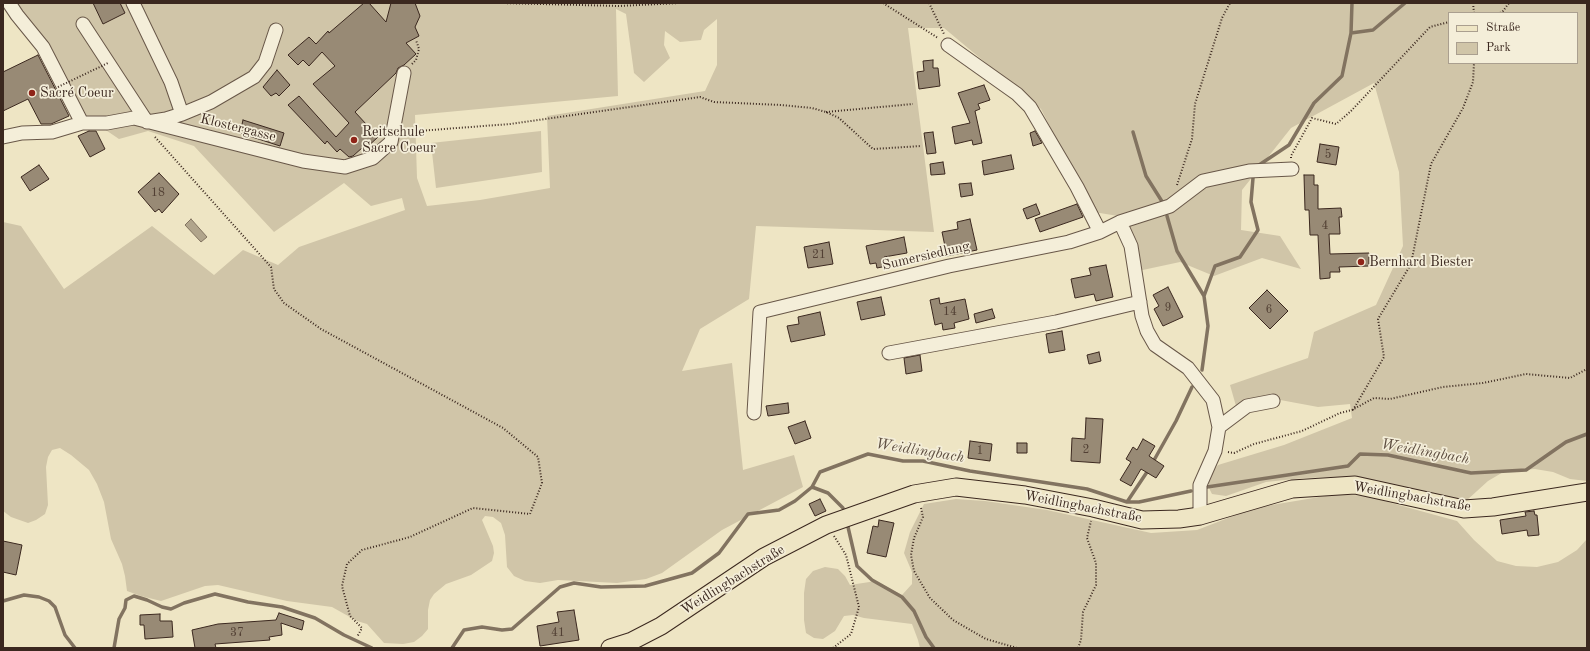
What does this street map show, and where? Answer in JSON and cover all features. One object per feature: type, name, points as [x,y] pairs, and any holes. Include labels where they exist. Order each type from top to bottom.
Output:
[{"type":"main road","name":"Weidlingbachstraße","points":[[610,648],[632,641],[661,626],[764,557],[826,525],[914,494],[956,487],[1025,495],[1094,508],[1142,520],[1178,519],[1200,516],[1292,489],[1355,485],[1464,509],[1493,507],[1587,492]]},
{"type":"street","points":[[9,3],[43,47],[82,123]]},
{"type":"street","points":[[133,3],[171,82],[182,114]]},
{"type":"street","points":[[83,24],[108,63],[153,123],[182,114],[211,102],[254,78],[265,63],[276,30]]},
{"type":"street","points":[[948,45],[1017,94],[1030,107],[1077,187],[1100,232]]},
{"type":"street","name":"Klostergasse","points":[[3,137],[22,133],[52,132],[82,123],[107,123],[134,118],[303,161],[345,167],[373,158],[391,142],[404,73]]},
{"type":"street","name":"Sumersiedlung","points":[[754,413],[760,312],[949,266],[1070,242],[1100,232],[1120,222],[1170,206],[1203,181],[1249,172],[1292,169]]},
{"type":"street","points":[[1120,222],[1131,246],[1142,316],[1147,331],[1155,345],[1188,368],[1213,400],[1219,426],[1215,451],[1200,485],[1200,516]]},
{"type":"street","points":[[889,353],[1056,322],[1140,302]]},
{"type":"street","points":[[1219,426],[1247,406],[1273,400]]},
{"type":"path","points":[[500,3],[619,6],[680,3]]},
{"type":"path","points":[[883,3],[948,45]]},
{"type":"path","points":[[929,3],[948,45]]},
{"type":"path","points":[[1170,206],[1192,139],[1195,104],[1222,18],[1230,3]]},
{"type":"path","points":[[1502,12],[1509,3]]},
{"type":"path","points":[[1292,169],[1291,156],[1312,118],[1336,124],[1351,111],[1430,27],[1448,22]]},
{"type":"path","points":[[404,73],[416,60],[419,49],[416,40]]},
{"type":"path","points":[[58,87],[108,63]]},
{"type":"path","points":[[1352,410],[1384,357],[1378,319],[1411,264],[1431,164],[1462,108],[1473,82],[1474,64]]},
{"type":"path","points":[[393,134],[510,124],[700,97],[714,102],[812,108],[839,118],[873,149],[921,146]]},
{"type":"path","points":[[826,112],[913,104]]},
{"type":"path","points":[[153,123],[154,136],[271,267],[274,289],[284,303],[321,329],[503,428],[538,457],[542,483],[530,514],[473,508],[410,537],[362,550],[347,564],[342,586],[350,616],[362,628],[357,637]]},
{"type":"path","points":[[1215,451],[1234,453],[1254,444],[1302,431],[1340,413],[1352,410],[1374,398],[1390,399],[1443,387],[1483,382],[1526,374],[1570,378],[1587,369]]},
{"type":"path","points":[[914,494],[921,504],[923,517],[914,538],[911,555],[914,571],[930,598],[953,620],[986,639],[1016,648]]},
{"type":"path","points":[[1078,648],[1081,640],[1083,612],[1096,585],[1096,563],[1087,538],[1094,508]]},
{"type":"path","points":[[826,525],[846,555],[859,607],[851,634],[833,648]]},
{"type":"path","points":[[1339,648],[1344,648]]},
{"type":"green space","points":[[15,3],[1587,3],[1587,481],[1570,479],[1553,472],[1535,469],[1505,471],[1488,481],[1466,501],[1401,486],[1339,477],[1304,478],[1266,482],[1226,496],[1212,494],[1209,488],[1209,481],[1213,471],[1218,465],[1284,445],[1352,418],[1350,404],[1318,407],[1275,399],[1236,406],[1230,385],[1308,358],[1314,332],[1376,305],[1403,246],[1399,172],[1374,83],[1291,128],[1242,190],[1241,230],[1280,236],[1301,269],[1262,258],[1214,276],[1180,262],[1138,271],[1124,217],[1094,212],[1041,109],[944,28],[908,28],[934,232],[756,226],[749,299],[700,329],[682,371],[732,363],[743,470],[794,455],[803,487],[722,530],[662,573],[646,579],[617,583],[558,580],[540,583],[525,581],[514,576],[507,567],[505,535],[501,523],[493,517],[485,516],[482,520],[493,546],[494,553],[492,561],[471,575],[446,584],[434,594],[430,600],[428,610],[428,629],[414,642],[403,644],[384,643],[367,624],[357,621],[332,607],[287,601],[218,585],[205,586],[161,601],[127,591],[122,564],[111,539],[104,502],[97,484],[89,470],[60,448],[52,450],[48,457],[46,467],[48,505],[45,514],[28,523],[11,517],[3,511],[3,222],[21,226],[64,289],[152,226],[214,275],[243,250],[278,265],[299,247],[405,210],[402,198],[371,206],[344,183],[274,232],[194,146],[148,131],[119,139],[85,116]],"holes":[[[616,9],[626,14],[634,73],[644,82],[670,58],[664,45],[665,31],[680,42],[701,40],[704,30],[717,19],[717,65],[705,91],[547,116],[550,188],[480,200],[427,206],[417,178],[415,115],[618,96]]]},
{"type":"green space","points":[[541,131],[542,172],[436,188],[431,143]]},
{"type":"green space","points":[[1337,494],[1366,496],[1457,521],[1474,540],[1497,561],[1516,566],[1537,567],[1558,562],[1577,550],[1587,539],[1587,648],[920,648],[912,624],[864,618],[853,615],[844,616],[835,631],[823,639],[814,638],[806,633],[804,620],[804,593],[806,579],[813,571],[825,567],[838,569],[845,576],[850,585],[876,581],[902,595],[912,584],[912,572],[904,553],[910,532],[924,504],[956,499],[985,501],[1047,510],[1151,533],[1197,530],[1254,508]]},
{"type":"shaded area","points":[[191,219],[207,237],[201,242],[185,225]]},
{"type":"building","points":[[93,3],[120,3],[125,13],[103,24]]},
{"type":"building","points":[[364,3],[369,3],[386,22],[391,3],[415,3],[420,16],[415,27],[419,36],[406,43],[416,54],[404,65],[398,68],[396,73],[355,112],[378,137],[365,149],[363,147],[353,156],[349,157],[340,149],[337,152],[327,141],[325,144],[288,105],[299,96],[336,137],[349,123],[313,84],[335,66],[322,52],[309,66],[303,60],[298,65],[288,55],[309,37],[316,44],[328,31],[329,33]]},
{"type":"building","name":"Sacré Coeur","points":[[38,55],[69,116],[51,124],[41,124],[28,99],[3,111],[3,72]]},
{"type":"building","points":[[933,60],[933,68],[938,68],[940,86],[919,89],[917,72],[924,71],[923,61]]},
{"type":"building","points":[[277,70],[290,85],[279,96],[276,93],[271,96],[263,87]]},
{"type":"building","points":[[984,85],[990,100],[978,104],[980,109],[975,111],[982,143],[973,145],[972,140],[955,144],[952,127],[970,123],[958,93]]},
{"type":"building","points":[[243,120],[284,133],[280,146],[240,133]]},
{"type":"building","points":[[89,131],[96,131],[105,149],[90,157],[78,136]]},
{"type":"building","points":[[1035,131],[1042,143],[1033,146],[1030,133]]},
{"type":"building","points":[[933,132],[936,153],[927,154],[924,133]]},
{"type":"building","points":[[1320,144],[1339,147],[1336,165],[1317,162]]},
{"type":"building","points":[[1011,155],[1014,169],[984,175],[982,161]]},
{"type":"building","points":[[943,162],[945,174],[931,175],[930,164]]},
{"type":"building","points":[[39,165],[49,179],[30,191],[21,177]]},
{"type":"building","points":[[159,173],[179,194],[162,213],[159,209],[155,212],[138,192]]},
{"type":"building","points":[[1304,175],[1314,175],[1314,185],[1318,185],[1318,209],[1341,208],[1342,217],[1339,217],[1340,234],[1329,234],[1330,254],[1369,253],[1369,266],[1339,267],[1340,272],[1330,272],[1330,278],[1320,279],[1318,235],[1310,235],[1309,210],[1305,210]]},
{"type":"building","points":[[971,183],[973,195],[961,197],[959,184]]},
{"type":"building","points":[[1036,204],[1040,214],[1027,219],[1023,209]]},
{"type":"building","points":[[1077,204],[1083,217],[1040,232],[1035,219]]},
{"type":"building","points":[[970,219],[977,250],[947,256],[942,232],[958,229],[957,222]]},
{"type":"building","points":[[904,237],[907,253],[884,257],[887,266],[877,268],[876,263],[870,264],[866,246]]},
{"type":"building","points":[[829,242],[833,264],[808,268],[804,247]]},
{"type":"building","points":[[1106,265],[1113,297],[1096,301],[1094,294],[1075,298],[1071,279],[1091,275],[1089,268]]},
{"type":"building","points":[[1168,287],[1183,317],[1163,326],[1154,309],[1159,306],[1153,295]]},
{"type":"building","points":[[1267,290],[1288,311],[1270,329],[1249,308]]},
{"type":"building","points":[[881,297],[885,315],[861,320],[857,302]]},
{"type":"building","points":[[939,298],[940,304],[965,299],[969,319],[954,323],[955,328],[943,330],[942,323],[935,325],[930,300]]},
{"type":"building","points":[[992,309],[995,318],[976,323],[974,314]]},
{"type":"building","points":[[820,312],[825,335],[791,342],[787,326],[799,324],[798,317]]},
{"type":"building","points":[[1062,331],[1065,350],[1049,353],[1046,334]]},
{"type":"building","points":[[1099,352],[1101,361],[1089,364],[1087,355]]},
{"type":"building","points":[[920,355],[922,371],[906,374],[904,358]]},
{"type":"building","points":[[788,403],[789,413],[768,416],[766,406]]},
{"type":"building","points":[[1086,418],[1103,419],[1100,463],[1071,461],[1072,438],[1085,439]]},
{"type":"building","points":[[805,421],[811,438],[795,444],[788,427]]},
{"type":"building","points":[[1143,439],[1155,446],[1149,456],[1164,466],[1156,478],[1141,469],[1131,486],[1120,480],[1131,462],[1126,459],[1133,447],[1137,450]]},
{"type":"building","points":[[970,441],[992,444],[990,461],[968,458]]},
{"type":"building","points":[[1017,443],[1027,443],[1027,453],[1017,453]]},
{"type":"building","points":[[820,499],[826,511],[815,516],[809,504]]},
{"type":"building","points":[[1534,511],[1535,515],[1537,515],[1539,535],[1528,536],[1527,530],[1502,534],[1500,520],[1526,516],[1525,512]]},
{"type":"building","points":[[879,520],[894,523],[886,557],[867,553],[873,526],[878,527]]},
{"type":"building","points":[[3,541],[22,545],[16,575],[3,572]]},
{"type":"building","points":[[574,610],[579,640],[540,646],[537,626],[559,622],[557,612]]},
{"type":"building","points":[[279,613],[304,621],[302,630],[281,623],[282,635],[269,637],[270,640],[215,644],[216,648],[195,648],[192,630],[218,624],[276,620]]},
{"type":"building","points":[[160,614],[160,621],[172,621],[173,637],[145,639],[144,625],[140,625],[140,615]]},
{"type":"waterway","points":[[1259,165],[1289,145],[1314,103],[1342,76],[1351,33],[1352,3]]},
{"type":"waterway","points":[[1351,33],[1373,30],[1405,3]]},
{"type":"waterway","points":[[1133,132],[1146,176],[1163,203]]},
{"type":"waterway","points":[[1202,370],[1208,326],[1204,296],[1215,266],[1240,257],[1258,230],[1251,202],[1253,178]]},
{"type":"waterway","points":[[1167,216],[1177,251],[1204,296]]},
{"type":"waterway","points":[[1153,462],[1176,421],[1192,387]]},
{"type":"waterway","name":"Weidlingbach","points":[[1207,487],[1348,466],[1360,454],[1388,455],[1471,473],[1526,470],[1566,442],[1587,434]]},
{"type":"waterway","name":"Weidlingbach","points":[[452,648],[464,630],[482,627],[502,630],[512,629],[560,587],[574,583],[601,587],[645,586],[692,573],[719,553],[748,514],[779,510],[795,501],[812,487],[820,472],[868,454],[903,461],[923,461],[970,471],[1087,489],[1127,502],[1139,502],[1191,491]]},
{"type":"waterway","points":[[1127,502],[1149,469]]},
{"type":"waterway","points":[[812,487],[828,493],[843,508]]},
{"type":"waterway","points":[[848,527],[857,566],[872,580],[902,597],[914,611],[926,637],[934,648]]},
{"type":"waterway","name":"Weidlingbach","points":[[114,648],[119,619],[125,608],[126,600],[134,596],[171,609],[184,603],[215,594],[248,602],[282,607],[315,618],[344,635],[372,648]]},
{"type":"waterway","name":"Weidlingbach","points":[[3,601],[24,595],[39,597],[49,601],[55,607],[65,635],[75,648]]},
{"type":"place","name":"Sacré Coeur","points":[[32,93]]},
{"type":"place","name":"Reitschule Sacre Coeur","points":[[354,140]]},
{"type":"place","name":"Bernhard Biester","points":[[1361,262]]}]
